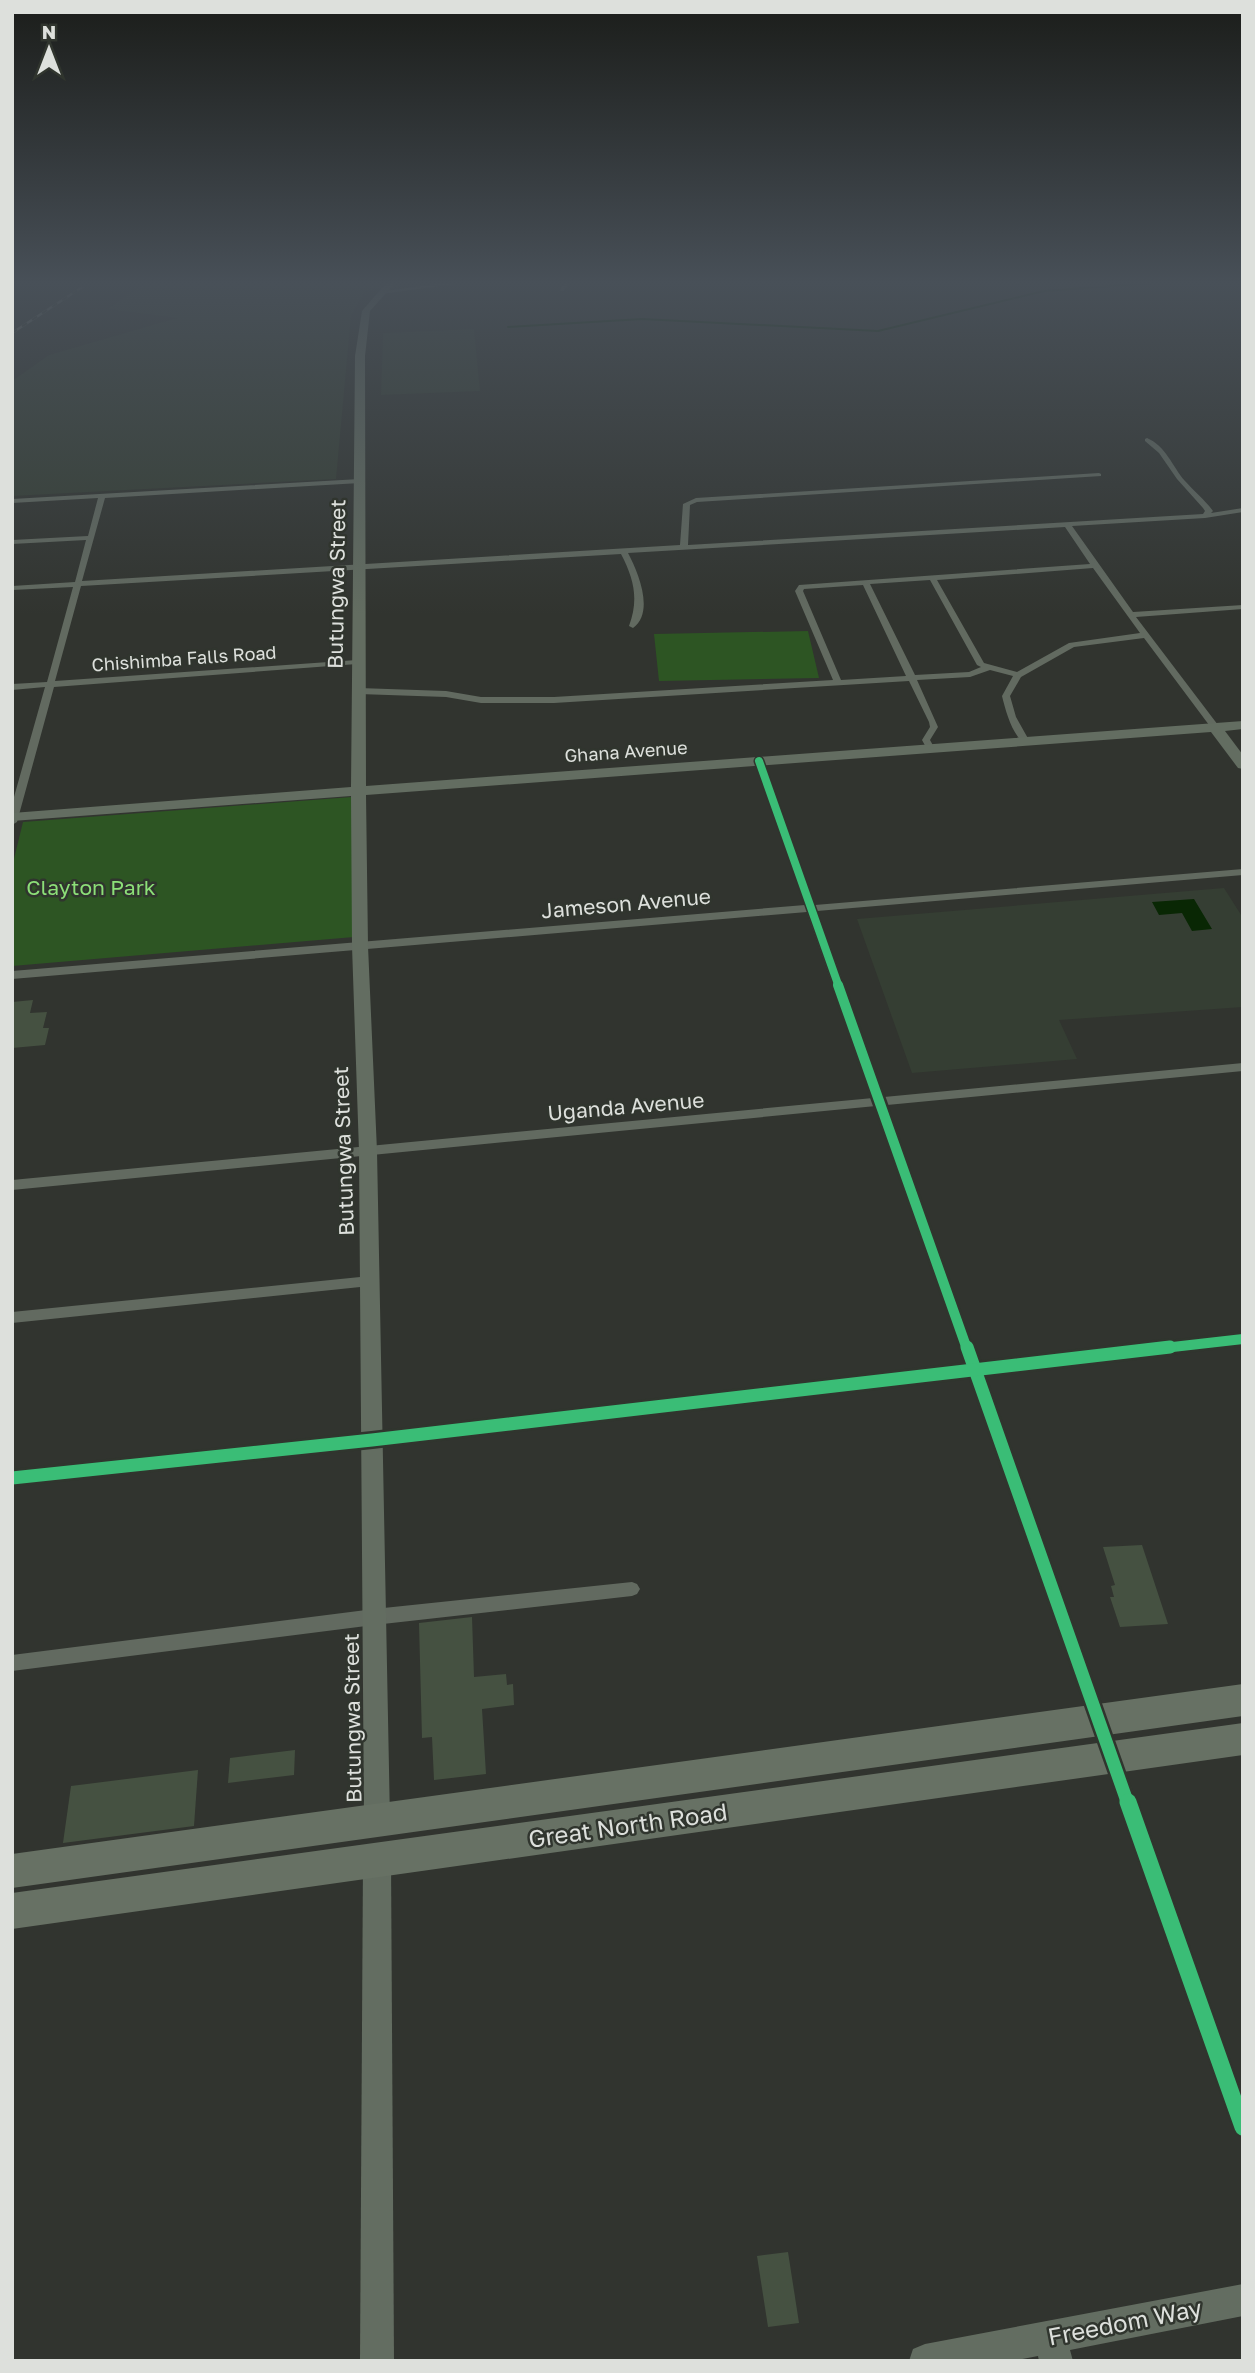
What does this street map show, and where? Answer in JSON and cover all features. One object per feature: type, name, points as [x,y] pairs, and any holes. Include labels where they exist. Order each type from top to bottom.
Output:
[{"type":"highway","name":"Great North Road","points":[[12,1871],[1243,1700]]},
{"type":"highway","name":"Great North Road","points":[[12,1911],[1243,1739]]},
{"type":"highway","points":[[807,1761],[800,1772],[799,1780],[807,1794],[815,1800]]},
{"type":"highway","points":[[759,1768],[769,1777],[773,1790],[763,1807]]},
{"type":"highway","points":[[110,1897],[101,1890],[99,1878],[105,1865],[118,1857]]},
{"type":"highway","points":[[53,1905],[65,1891],[67,1882],[63,1869],[56,1865]]},
{"type":"main road","name":"Butungwa Street","points":[[360,393],[361,566],[357,662],[360,946],[368,1151],[376,1821]]},
{"type":"main road","name":"Ghana Avenue","points":[[13,819],[1243,725]]},
{"type":"main road","points":[[1215,727],[1243,765]]},
{"type":"main road","points":[[377,1860],[377,2361]]},
{"type":"main road","name":"Freedom Way","points":[[925,2361],[1053,2349],[1243,2300]]},
{"type":"street","points":[[1147,440],[1157,446],[1181,480],[1196,493],[1209,511],[1205,516]]},
{"type":"street","points":[[684,547],[687,504],[696,499],[1099,475]]},
{"type":"street","points":[[12,501],[360,481]]},
{"type":"street","points":[[13,819],[102,496]]},
{"type":"street","points":[[12,588],[1205,516],[1243,510]]},
{"type":"street","points":[[1066,523],[1130,615],[1215,727]]},
{"type":"street","points":[[12,542],[90,538]]},
{"type":"street","points":[[624,551],[632,566],[641,598],[633,626]]},
{"type":"street","points":[[838,682],[800,589],[807,586],[1095,566]]},
{"type":"street","points":[[932,577],[976,660],[987,668],[1018,676]]},
{"type":"street","points":[[865,582],[933,722],[934,727],[926,740],[931,749]]},
{"type":"street","points":[[1130,615],[1243,607]]},
{"type":"street","points":[[1026,741],[1012,717],[1006,696],[1018,676],[1072,645],[1146,635]]},
{"type":"street","name":"Chishimba Falls Road","points":[[12,687],[357,662]]},
{"type":"street","points":[[359,691],[446,694],[481,700],[554,699],[970,674],[987,668]]},
{"type":"street","points":[[759,761],[1243,2127]]},
{"type":"street","name":"Jameson Avenue","points":[[12,975],[1243,872]]},
{"type":"street","name":"Uganda Avenue","points":[[12,1185],[1243,1067]]},
{"type":"street","points":[[12,1318],[370,1280]]},
{"type":"street","points":[[12,1478],[372,1440],[1243,1339]]},
{"type":"street","points":[[12,1663],[632,1589]]},
{"type":"shaded area","points":[[12,393],[344,393],[336,479],[12,496]]},
{"type":"shaded area","points":[[381,393],[437,393],[381,395]]},
{"type":"shaded area","points":[[1224,888],[1243,918],[1243,1007],[1059,1020],[1077,1059],[912,1073],[857,919]]},
{"type":"shaded area","points":[[1194,899],[1212,929],[1192,931],[1182,913],[1159,915],[1152,902]]},
{"type":"green space","points":[[808,631],[819,678],[659,681],[654,634]]},
{"type":"green space","name":"Clayton Park","points":[[352,797],[354,937],[12,966],[12,867],[23,822]]},
{"type":"building","points":[[33,1000],[30,1013],[47,1012],[43,1028],[49,1028],[45,1045],[12,1048],[12,1002]]},
{"type":"building","points":[[1142,1545],[1168,1624],[1120,1627],[1110,1597],[1114,1597],[1111,1586],[1115,1585],[1103,1547]]},
{"type":"building","points":[[472,1617],[474,1677],[506,1674],[507,1685],[513,1684],[514,1705],[482,1709],[486,1774],[434,1780],[432,1737],[422,1738],[419,1623]]},
{"type":"building","points":[[295,1750],[294,1775],[228,1783],[230,1758]]},
{"type":"building","points":[[198,1770],[194,1826],[63,1843],[71,1786]]},
{"type":"building","points":[[788,2252],[799,2323],[768,2327],[757,2256]]},
{"type":"cycle path","points":[[759,761],[1243,2127]]},
{"type":"cycle path","points":[[12,1478],[372,1440],[1243,1339]]}]
